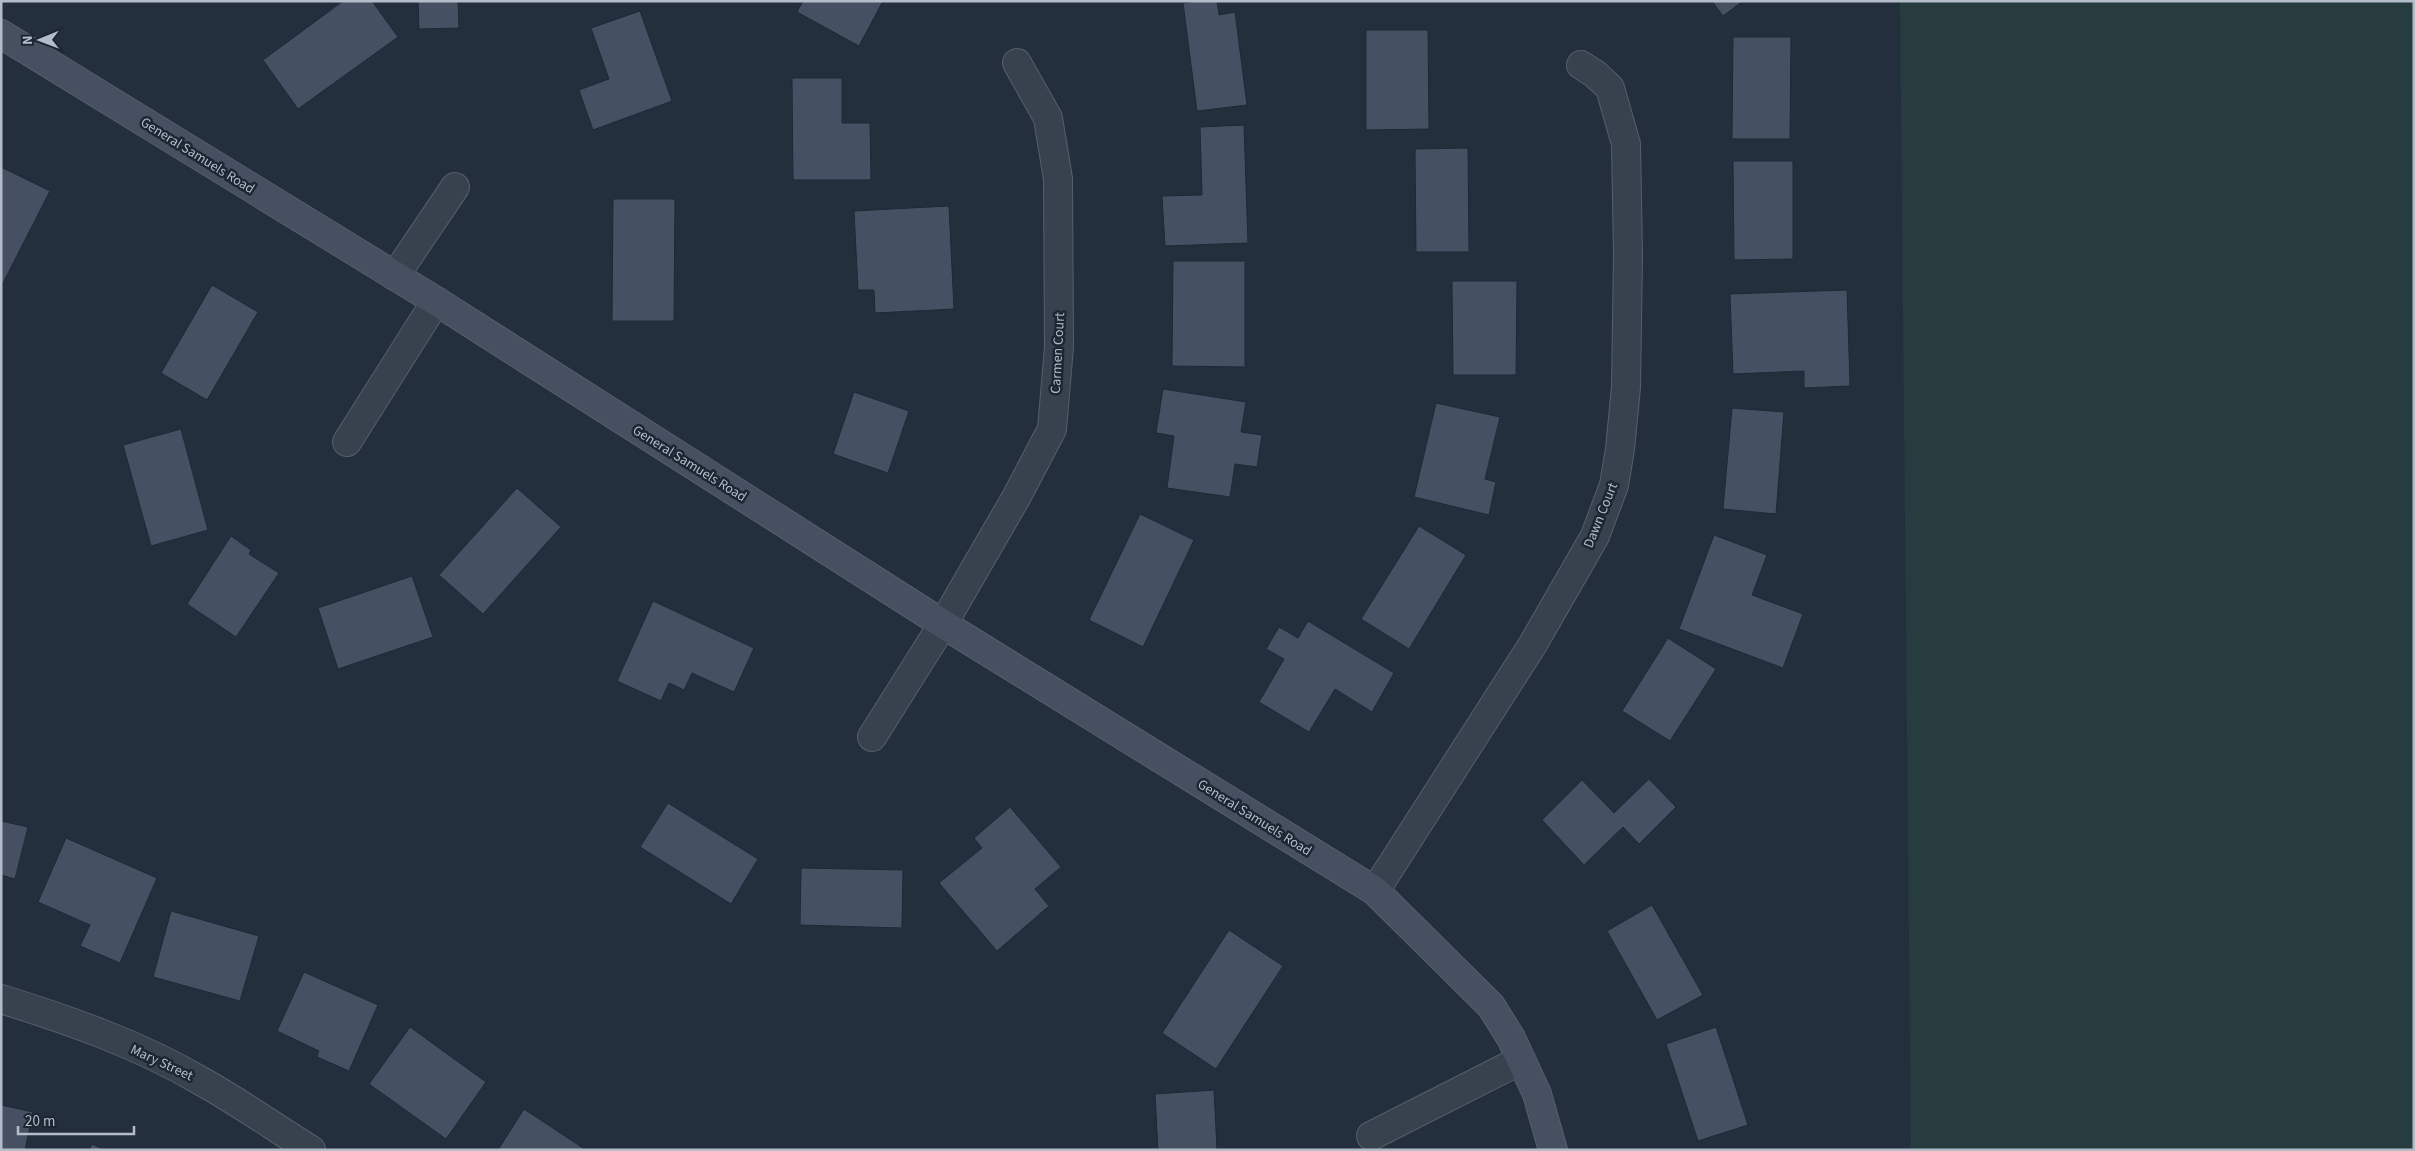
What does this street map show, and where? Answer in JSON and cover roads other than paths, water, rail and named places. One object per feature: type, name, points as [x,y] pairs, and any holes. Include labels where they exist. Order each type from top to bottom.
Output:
[{"type":"street","name":"General Samuels Road","points":[[1,34],[436,301],[943,624],[1375,891],[1491,1006],[1511,1038],[1537,1094],[1554,1150]]},
{"type":"street","name":"Carmen Court","points":[[943,624],[1017,496],[1052,429],[1060,347],[1058,180],[1048,118],[1017,63]]},
{"type":"street","name":"Dawn Court","points":[[1375,891],[1533,644],[1594,536],[1614,485],[1620,449],[1626,386],[1628,255],[1626,144],[1610,88],[1596,74],[1581,65]]},
{"type":"street","points":[[394,276],[455,187]]},
{"type":"street","points":[[347,442],[436,301]]},
{"type":"street","points":[[872,736],[943,624]]},
{"type":"street","name":"Mary Street","points":[[1,999],[44,1012],[153,1057],[201,1080],[311,1150]]},
{"type":"street","points":[[1371,1136],[1521,1060]]}]
